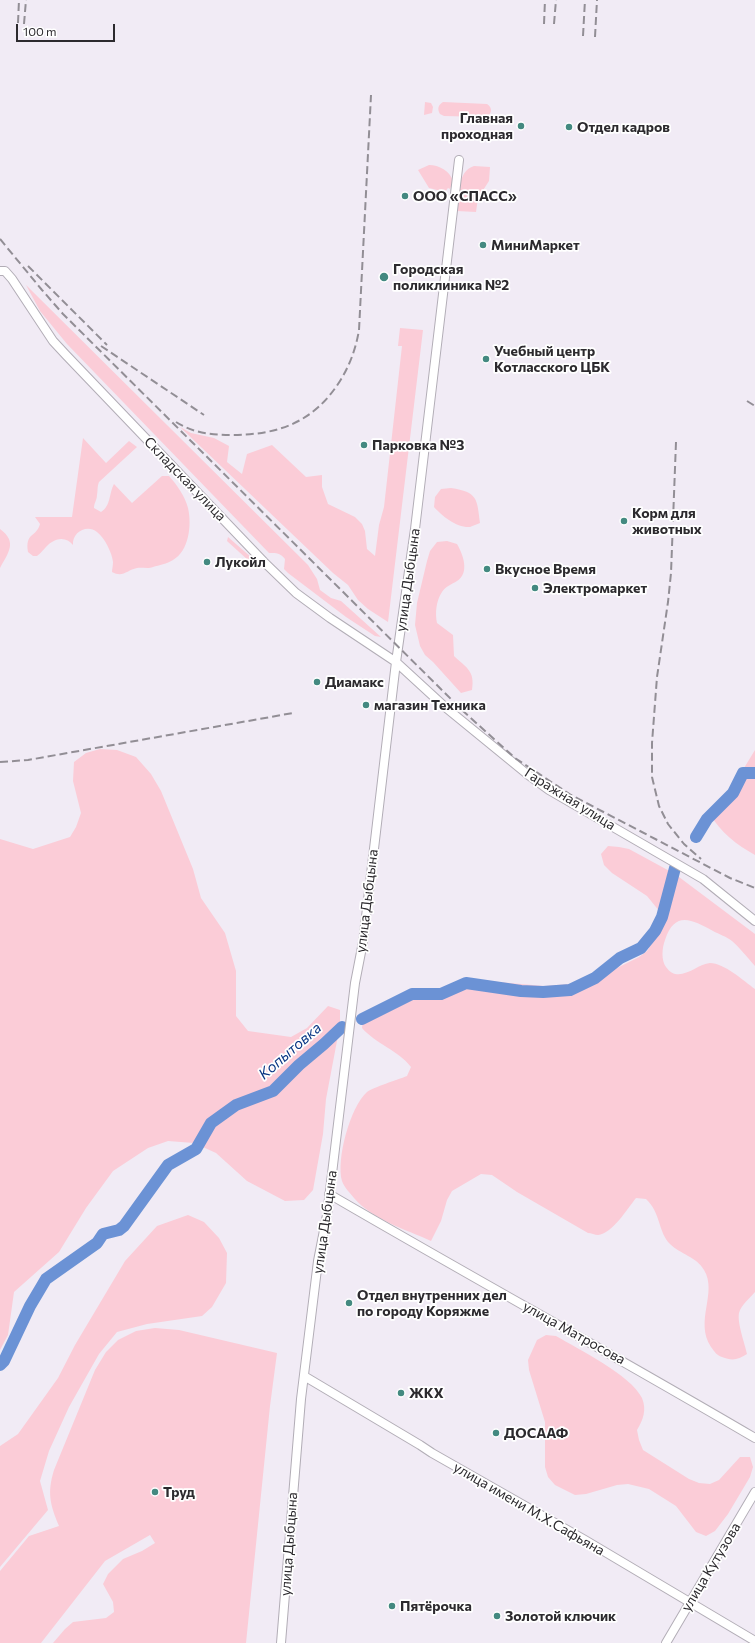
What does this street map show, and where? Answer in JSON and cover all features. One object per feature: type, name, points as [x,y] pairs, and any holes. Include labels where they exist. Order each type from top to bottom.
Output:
[{"type":"street","name":"улица Дыбцына","points":[[281,1643],[298,1429],[304,1376],[318,1261],[330,1194],[355,983],[364,934],[396,662],[415,529],[459,160]]},
{"type":"street","name":"Складская улица","points":[[0,271],[5,272],[12,279],[53,341],[264,562],[302,597],[330,618],[396,662]]},
{"type":"street","name":"Гаражная улица","points":[[396,662],[445,707],[538,782],[581,809],[703,879],[755,921]]},
{"type":"street","name":"улица Матросова","points":[[330,1194],[429,1253],[578,1335],[755,1438]]},
{"type":"street","name":"улица имени М.Х.Сафьяна","points":[[304,1376],[432,1453],[690,1601],[755,1641]]},
{"type":"street","name":"улица Кутузова","points":[[666,1643],[755,1492]]},
{"type":"shaded area","points":[[425,102],[431,103],[433,107],[432,113],[424,115]]},
{"type":"shaded area","points":[[443,102],[487,104],[491,111],[486,117],[444,116],[440,114],[438,110],[440,104]]},
{"type":"shaded area","points":[[429,165],[440,167],[452,177],[453,181],[450,189],[448,188],[445,192],[429,188],[418,170]]},
{"type":"shaded area","points":[[474,166],[490,167],[489,181],[478,198],[476,212],[457,211],[462,178],[468,169]]},
{"type":"shaded area","points":[[26,285],[308,565],[317,579],[320,590],[331,598],[341,601],[381,637],[375,636],[346,617],[288,573],[284,569],[285,559],[278,554],[269,553],[67,344],[40,311]]},
{"type":"shaded area","points":[[400,328],[423,330],[388,622],[368,609],[358,600],[348,585],[333,573],[180,427],[191,433],[214,438],[229,446],[227,462],[242,474],[247,454],[272,445],[306,477],[322,475],[322,487],[328,504],[355,517],[362,524],[365,531],[367,549],[375,556],[379,525],[384,507],[402,346],[398,346]]},
{"type":"shaded area","points":[[83,438],[106,463],[129,441],[137,447],[99,482],[94,508],[101,512],[107,506],[114,484],[132,503],[162,476],[169,476],[172,479],[185,499],[190,522],[186,544],[178,556],[171,561],[151,568],[137,568],[122,574],[116,574],[112,572],[113,562],[110,550],[97,532],[89,529],[81,531],[75,536],[73,545],[69,541],[60,539],[50,543],[37,556],[33,556],[28,552],[27,546],[29,538],[40,524],[35,517],[72,517]]},
{"type":"shaded area","points":[[451,488],[466,492],[474,498],[477,502],[480,523],[470,527],[460,526],[445,518],[434,507],[435,497],[441,489]]},
{"type":"shaded area","points":[[0,529],[9,538],[10,548],[0,568]]},
{"type":"shaded area","points":[[228,537],[252,558],[251,561],[249,561],[227,541]]},
{"type":"shaded area","points":[[447,541],[457,544],[463,558],[464,568],[461,578],[445,589],[438,599],[436,619],[437,623],[453,635],[454,656],[469,670],[471,674],[473,684],[472,690],[461,693],[425,655],[420,646],[415,625],[417,603],[430,551],[437,542]]},
{"type":"shaded area","points":[[100,749],[117,750],[136,757],[151,774],[161,791],[193,869],[201,898],[225,933],[236,971],[236,1016],[248,1031],[291,1037],[307,1028],[328,1006],[340,1010],[340,1025],[326,1099],[323,1134],[313,1190],[304,1200],[285,1201],[247,1181],[216,1153],[194,1143],[168,1141],[148,1148],[113,1171],[86,1208],[59,1252],[14,1292],[8,1335],[0,1350],[0,839],[33,849],[70,837],[76,827],[81,813],[73,781],[74,762],[86,753]]},
{"type":"shaded area","points":[[755,750],[755,855],[730,838],[714,821],[710,814],[730,791]]},
{"type":"shaded area","points":[[608,846],[629,849],[675,874],[755,934],[755,966],[730,940],[698,924],[685,920],[674,924],[669,931],[664,943],[662,954],[666,967],[671,972],[676,974],[688,972],[705,964],[716,964],[734,973],[755,989],[755,1292],[744,1304],[739,1313],[740,1328],[747,1354],[738,1359],[729,1359],[720,1356],[711,1347],[706,1337],[705,1327],[709,1288],[708,1279],[704,1270],[697,1262],[674,1247],[666,1239],[651,1204],[646,1199],[636,1198],[609,1230],[603,1234],[597,1235],[588,1233],[517,1192],[492,1175],[481,1174],[452,1191],[447,1200],[441,1221],[431,1241],[390,1223],[370,1212],[354,1198],[342,1181],[341,1160],[346,1134],[355,1109],[361,1099],[370,1090],[407,1076],[411,1067],[400,1056],[368,1034],[362,1028],[363,1018],[371,1010],[444,988],[487,981],[544,986],[594,982],[647,951],[658,934],[661,924],[660,912],[647,896],[612,873],[604,865],[601,854]]},
{"type":"shaded area","points":[[188,1215],[204,1222],[219,1238],[227,1253],[226,1283],[212,1307],[202,1316],[147,1324],[117,1332],[99,1354],[69,1407],[49,1451],[40,1481],[48,1510],[0,1567],[0,1446],[18,1434],[58,1378],[75,1345],[125,1261],[157,1226]]},
{"type":"shaded area","name":"Труд","points":[[155,1328],[179,1330],[277,1353],[270,1406],[246,1643],[53,1643],[73,1622],[106,1618],[114,1612],[113,1602],[103,1584],[108,1574],[123,1559],[142,1551],[155,1543],[150,1535],[105,1561],[41,1643],[0,1643],[0,1571],[29,1536],[59,1526],[50,1498],[52,1478],[95,1370],[106,1352],[118,1340],[136,1331]]},
{"type":"shaded area","points":[[546,1335],[556,1336],[590,1355],[627,1380],[636,1389],[642,1398],[644,1407],[643,1419],[637,1430],[643,1450],[689,1479],[699,1483],[710,1484],[719,1480],[740,1457],[750,1457],[753,1467],[750,1477],[728,1514],[715,1531],[706,1536],[696,1532],[676,1506],[649,1489],[628,1484],[617,1485],[586,1494],[575,1495],[555,1485],[548,1477],[545,1467],[545,1422],[529,1370],[528,1360],[537,1340]]},
{"type":"waterway","name":"Копытовка","points":[[696,837],[707,819],[733,793],[743,773],[755,773]]},
{"type":"waterway","name":"Копытовка","points":[[362,1019],[412,994],[441,994],[466,983],[521,991],[543,992],[570,990],[595,978],[620,958],[641,948],[655,931],[662,917],[675,868]]},
{"type":"waterway","name":"Копытовка","points":[[0,1365],[4,1361],[30,1306],[46,1279],[97,1243],[103,1234],[119,1230],[124,1226],[168,1165],[196,1149],[211,1123],[236,1105],[273,1091],[299,1065],[342,1027]]},
{"type":"railway","points":[[18,23],[19,0]]},
{"type":"railway","points":[[24,24],[26,0]]},
{"type":"railway","points":[[544,24],[545,0]]},
{"type":"railway","points":[[554,24],[556,0]]},
{"type":"railway","points":[[583,36],[585,0]]},
{"type":"railway","points":[[595,37],[597,0]]},
{"type":"railway","points":[[176,422],[189,429],[217,435],[248,434],[280,429],[307,416],[319,407],[340,381],[352,356],[359,330],[371,95]]},
{"type":"railway","points":[[0,239],[63,314],[463,711],[515,758],[571,795],[730,878],[755,888]]},
{"type":"railway","points":[[28,266],[107,345]]},
{"type":"railway","points":[[101,346],[204,415]]},
{"type":"railway","points":[[747,401],[755,406]]},
{"type":"railway","points":[[676,442],[671,573],[657,677],[652,743],[652,777],[659,806],[668,824],[684,844],[701,859]]},
{"type":"railway","points":[[0,762],[28,760],[293,713]]},
{"type":"place","name":"Главная проходная","points":[[521,126]]},
{"type":"place","name":"Отдел кадров","points":[[569,127]]},
{"type":"place","name":"ООО «СПАСС»","points":[[405,196]]},
{"type":"place","name":"MиниMаркет","points":[[483,245]]},
{"type":"place","name":"Городская поликлиника №2","points":[[384,277]]},
{"type":"place","name":"Учебный центр Котласского ЦБК","points":[[486,359]]},
{"type":"place","name":"Парковка №3","points":[[364,445]]},
{"type":"place","name":"Корм для животных","points":[[624,521]]},
{"type":"place","name":"Лукойл","points":[[207,562]]},
{"type":"place","name":"Вкусное Время","points":[[487,569]]},
{"type":"place","name":"Электромаркет","points":[[535,588]]},
{"type":"place","name":"Диамакс","points":[[317,682]]},
{"type":"place","name":"магазин Техника","points":[[366,705]]},
{"type":"place","name":"Отдел внутренних дел по городу Коряжме","points":[[349,1303]]},
{"type":"place","name":"ЖКХ","points":[[401,1393]]},
{"type":"place","name":"ДОСААФ","points":[[496,1433]]},
{"type":"place","name":"Труд","points":[[155,1492]]},
{"type":"place","name":"Пятёрочка","points":[[392,1606]]},
{"type":"place","name":"Золотой ключик","points":[[497,1616]]}]
